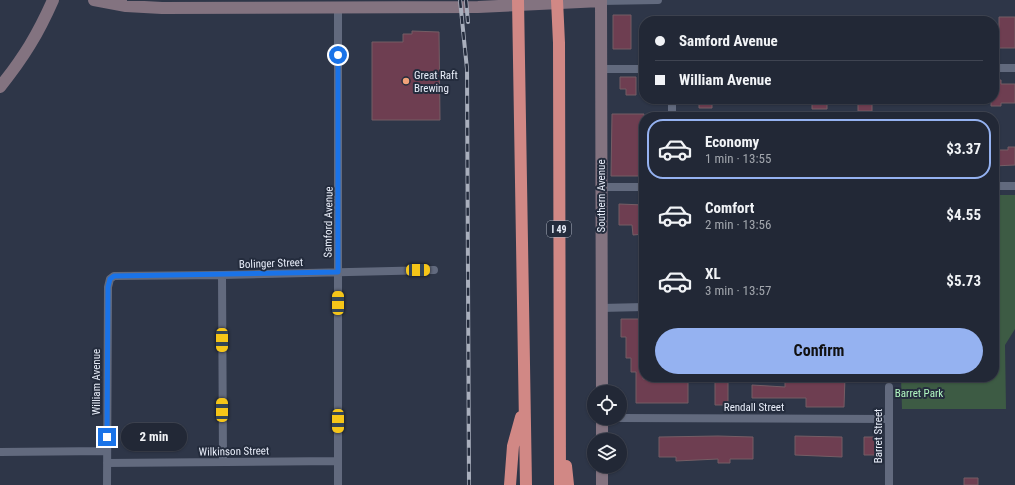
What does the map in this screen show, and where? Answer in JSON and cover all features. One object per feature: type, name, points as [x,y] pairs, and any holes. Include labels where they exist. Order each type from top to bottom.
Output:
[{"type":"highway","points":[[518,0],[526,485]]},
{"type":"highway","name":"I 49","points":[[557,0],[559,43],[558,415],[560,485]]},
{"type":"highway","points":[[510,485],[513,446],[525,404]]},
{"type":"highway","points":[[558,415],[568,485]]},
{"type":"street","points":[[0,87],[34,41],[53,0]]},
{"type":"street","points":[[99,1],[126,6],[162,8],[478,7],[601,0],[658,0]]},
{"type":"street","name":"Southern Avenue","points":[[601,0],[602,385]]},
{"type":"street","name":"Samford Avenue","points":[[338,7],[338,485]]},
{"type":"street","points":[[999,68],[1015,68]]},
{"type":"street","points":[[601,69],[639,69]]},
{"type":"street","points":[[601,187],[639,186]]},
{"type":"street","points":[[999,186],[1015,186]]},
{"type":"street","name":"Bolinger Street","points":[[110,279],[118,275],[222,276],[434,270]]},
{"type":"street","points":[[222,276],[223,462]]},
{"type":"street","name":"William Avenue","points":[[107,485],[108,287],[110,279]]},
{"type":"street","points":[[601,308],[639,307]]},
{"type":"street","name":"Barret Street","points":[[888,387],[889,485]]},
{"type":"street","name":"Rendall Street","points":[[627,418],[888,419]]},
{"type":"street","points":[[0,452],[107,451]]},
{"type":"street","name":"Wilkinson Street","points":[[107,463],[338,461]]},
{"type":"street","points":[[602,473],[602,485]]},
{"type":"green space","name":"Barret Park","points":[[999,195],[1015,195],[1015,329],[1005,345],[1006,409],[902,409],[901,382],[999,382]]},
{"type":"building","points":[[613,15],[631,15],[631,49],[613,49]]},
{"type":"building","points":[[999,17],[1015,17],[1015,48],[999,48]]},
{"type":"building","name":"Great Raft Brewing","points":[[412,31],[439,32],[440,120],[372,120],[372,42],[403,42],[403,34],[412,34]]},
{"type":"building","points":[[620,77],[636,77],[636,95],[626,95],[626,89],[620,89]]},
{"type":"building","points":[[999,80],[1001,80],[1001,84],[1015,84],[1015,103],[1001,103],[1001,106],[991,106],[991,104],[999,104]]},
{"type":"building","points":[[699,104],[712,104],[712,108],[699,108]]},
{"type":"building","points":[[812,104],[827,104],[827,109],[812,109]]},
{"type":"building","points":[[858,104],[872,104],[872,111],[858,111]]},
{"type":"building","points":[[612,114],[639,114],[639,176],[611,176]]},
{"type":"building","points":[[1008,147],[1015,147],[1015,165],[999,166],[999,150],[1008,150]]},
{"type":"building","points":[[619,204],[639,205],[639,234],[633,235],[632,225],[619,225]]},
{"type":"building","points":[[621,319],[639,319],[639,382],[688,382],[688,403],[636,403],[636,372],[631,372],[631,358],[626,358],[626,337],[621,337]]},
{"type":"building","points":[[715,382],[728,382],[728,405],[715,405]]},
{"type":"building","points":[[785,382],[845,382],[844,407],[806,407],[806,398],[752,398],[752,385],[785,387]]},
{"type":"building","points":[[795,436],[842,437],[842,457],[795,455]]},
{"type":"building","points":[[659,437],[753,437],[753,459],[730,459],[730,463],[718,463],[718,459],[676,461],[676,457],[659,457]]},
{"type":"building","points":[[864,437],[876,437],[876,455],[864,455]]},
{"type":"building","points":[[964,478],[978,478],[978,485],[964,485]]},
{"type":"railway","points":[[460,0],[467,69],[469,485]]},
{"type":"railway","points":[[466,0],[468,22]]},
{"type":"place","name":"Great Raft Brewing","points":[[406,81]]},
{"type":"route","points":[[107,437],[108,287],[110,279],[114,276],[222,276],[338,272],[338,55]]}]
